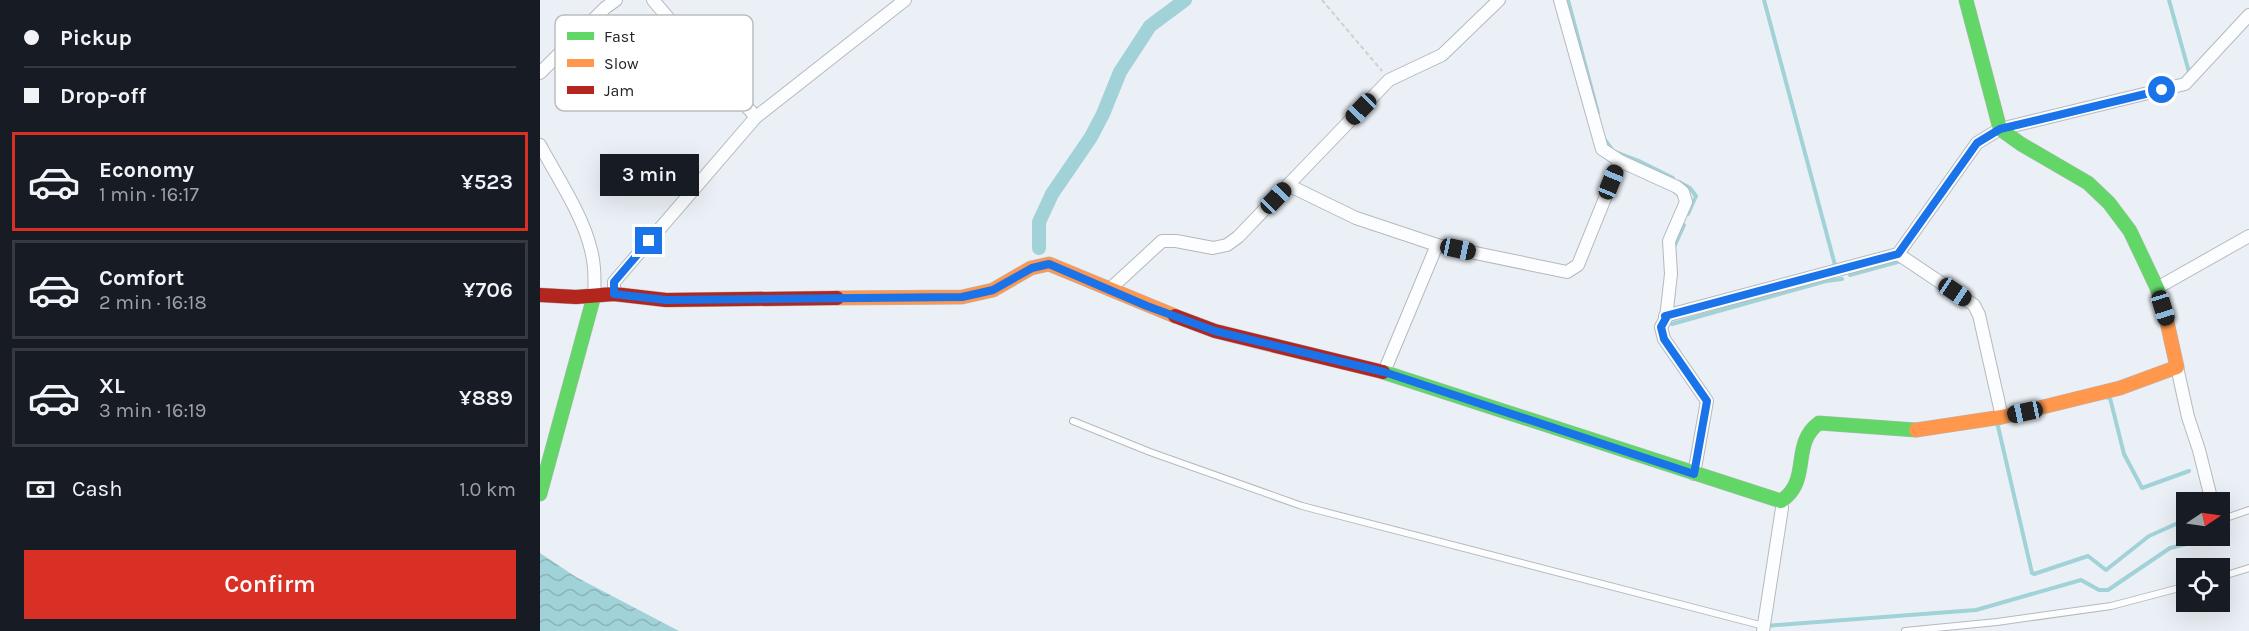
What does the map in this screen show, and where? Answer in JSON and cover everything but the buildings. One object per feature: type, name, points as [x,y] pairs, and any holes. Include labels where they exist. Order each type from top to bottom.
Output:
[{"type":"street","points":[[598,15],[616,0]]},
{"type":"street","points":[[653,0],[666,15]]},
{"type":"street","points":[[614,294],[614,282],[756,117],[905,0]]},
{"type":"street","points":[[1110,289],[1162,241],[1176,241],[1213,248],[1227,246],[1389,80],[1442,55],[1499,0]]},
{"type":"street","points":[[1560,0],[1602,149],[1620,161],[1677,187],[1686,197],[1670,241],[1671,274],[1666,318],[1661,327],[1664,339],[1707,401],[1694,474]]},
{"type":"street","points":[[1966,0],[2000,129],[2021,144],[2088,183],[2109,203],[2130,231],[2157,288],[2169,327],[2186,408],[2210,492]]},
{"type":"street","points":[[1665,316],[1898,254],[1977,143],[2000,129],[2185,84],[2249,15]]},
{"type":"street","points":[[540,73],[555,58]]},
{"type":"street","points":[[751,111],[756,117]]},
{"type":"street","points":[[540,145],[583,226],[591,250],[595,276],[594,296],[540,495]]},
{"type":"street","points":[[1288,185],[1356,218],[1437,245],[1567,272],[1578,265],[1620,161]]},
{"type":"street","points":[[2157,288],[2249,236]]},
{"type":"street","points":[[1384,372],[1437,245]]},
{"type":"street","points":[[1898,254],[1974,305],[2002,417]]},
{"type":"street","points":[[540,295],[614,294],[666,300],[962,297],[993,290],[1032,268],[1049,264],[1147,306],[1215,331],[1384,372],[1781,501],[1789,498],[1797,487],[1806,435],[1811,427],[1819,423],[1916,430],[2002,417],[2120,388],[2177,367]]},
{"type":"street","points":[[1764,629],[1782,508],[1781,501]]},
{"type":"lane","points":[[1073,421],[1150,452],[1302,506],[1764,629]]},
{"type":"lane","points":[[2230,517],[2249,510]]},
{"type":"lane","points":[[2230,574],[2249,568]]},
{"type":"lane","points":[[1905,631],[1997,622],[2111,606],[2176,589]]},
{"type":"path","points":[[1322,0],[1389,80]]},
{"type":"water","points":[[540,553],[576,577],[679,631],[540,631]]},
{"type":"waterway","points":[[1039,248],[1039,222],[1052,194],[1091,137],[1120,72],[1150,26],[1185,0]]},
{"type":"waterway","points":[[1568,0],[1598,113]]},
{"type":"waterway","points":[[1764,0],[1835,265]]},
{"type":"waterway","points":[[2169,0],[2189,72]]},
{"type":"waterway","points":[[1605,140],[1613,151],[1673,178]]},
{"type":"waterway","points":[[1679,182],[1690,188],[1696,196],[1688,214]]},
{"type":"waterway","points":[[1675,245],[1684,225]]},
{"type":"waterway","points":[[1850,275],[1901,261]]},
{"type":"waterway","points":[[1672,324],[1826,281],[1842,279]]},
{"type":"waterway","points":[[2108,398],[2110,398],[2124,454],[2142,488],[2189,471]]},
{"type":"waterway","points":[[1997,422],[2032,573],[2088,556],[2106,570],[2149,536],[2176,524]]},
{"type":"waterway","points":[[1765,626],[1976,610],[2081,580],[2099,590],[2108,590],[2170,548],[2178,546]]},
{"type":"traffic: fast","points":[[1966,0],[2000,129],[2021,144],[2088,183],[2109,203],[2130,231],[2157,288],[2165,313]]},
{"type":"traffic: fast","points":[[540,494],[594,296]]},
{"type":"traffic: fast","points":[[1383,372],[1781,501],[1796,483],[1805,441],[1819,423],[1916,430]]},
{"type":"traffic: slow","points":[[837,298],[962,297],[993,290],[1031,268],[1049,264],[1175,316]]},
{"type":"traffic: slow","points":[[1916,430],[2002,417],[2120,388],[2177,367],[2165,313]]},
{"type":"traffic: jam","points":[[540,295],[576,297],[614,294],[666,300],[837,298]]},
{"type":"traffic: jam","points":[[1175,316],[1215,331],[1383,372]]},
{"type":"route","points":[[649,241],[614,282],[614,294],[666,300],[962,297],[993,290],[1032,268],[1049,264],[1147,306],[1215,331],[1384,372],[1694,474],[1707,412],[1707,401],[1664,339],[1661,327],[1665,316],[1898,254],[1977,143],[2000,129],[2162,90]]}]
